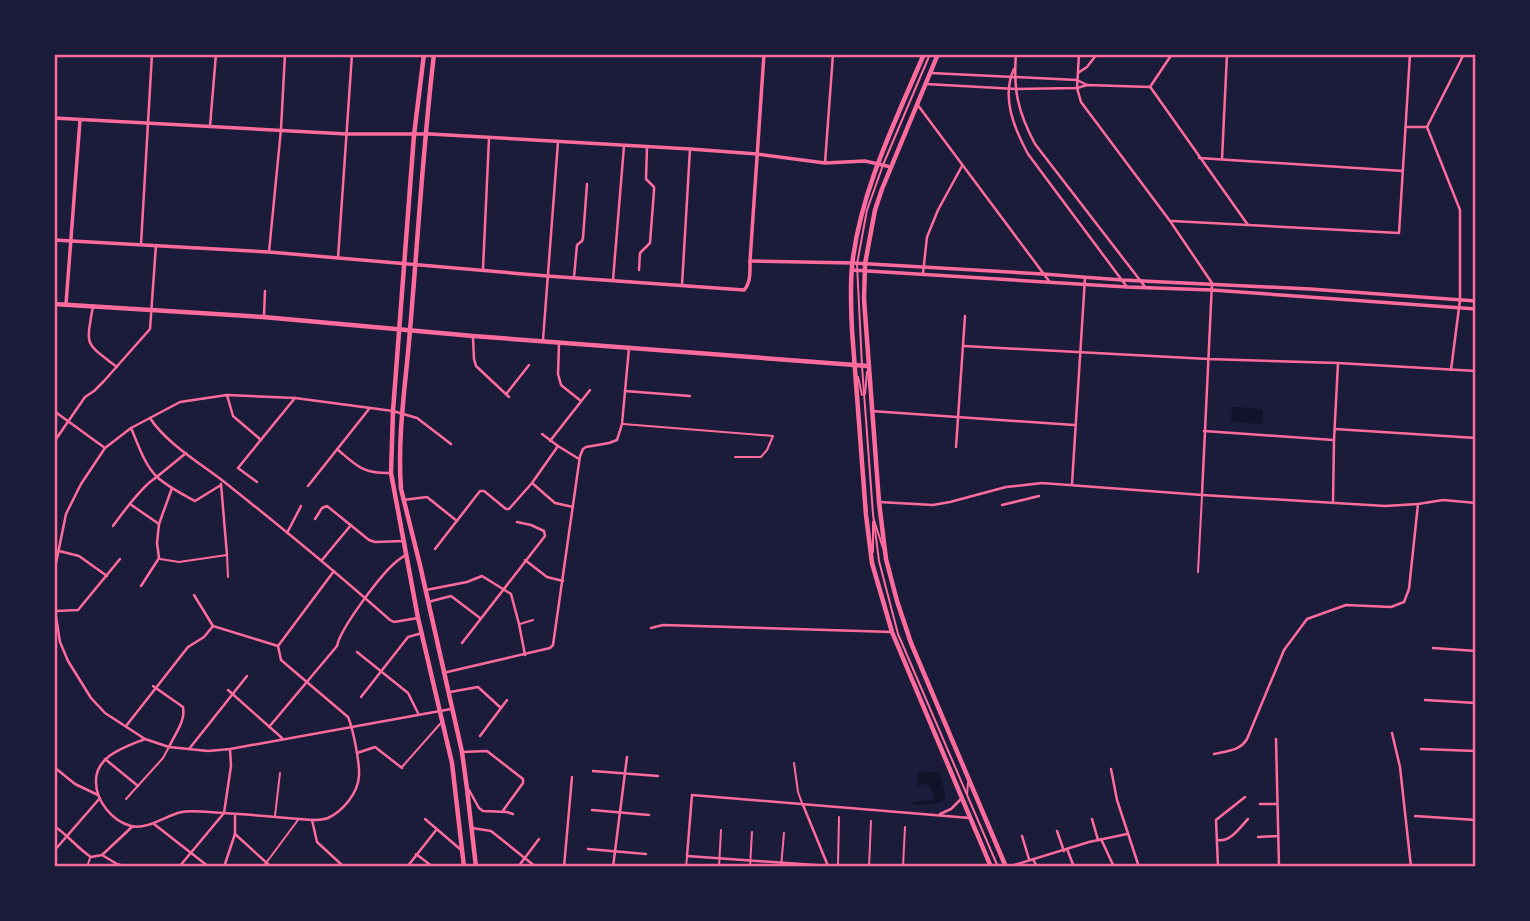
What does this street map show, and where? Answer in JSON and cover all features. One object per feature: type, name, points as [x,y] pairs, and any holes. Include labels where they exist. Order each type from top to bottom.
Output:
[{"type":"main road","points":[[424,54],[414,135],[393,411],[391,473],[418,618],[452,763],[464,867]]},
{"type":"main road","points":[[434,54],[402,413],[400,478],[461,752],[476,867]]},
{"type":"main road","points":[[924,54],[863,209],[854,270],[851,301],[866,514],[873,563],[892,632],[956,785],[965,797],[970,818],[991,867]]},
{"type":"main road","points":[[938,54],[876,210],[864,267],[865,366],[886,559],[897,601],[911,643],[1007,867]]},
{"type":"main road","points":[[409,200],[420,201]]},
{"type":"main road","points":[[54,304],[263,317],[865,366]]},
{"type":"main road","points":[[410,578],[422,575]]},
{"type":"main road","points":[[414,596],[419,589],[425,590]]},
{"type":"street","points":[[141,244],[152,54]]},
{"type":"street","points":[[210,126],[216,54]]},
{"type":"street","points":[[268,252],[281,129],[285,54]]},
{"type":"street","points":[[338,258],[352,54]]},
{"type":"street","points":[[54,240],[268,252],[744,290],[747,288],[750,261],[764,54]]},
{"type":"street","points":[[825,163],[832,54]]},
{"type":"street","points":[[1016,54],[1009,88],[1014,126],[1028,154],[1127,287]]},
{"type":"street","points":[[1079,54],[1077,88],[1081,102],[1170,221],[1212,283],[1202,495]]},
{"type":"street","points":[[1078,73],[1087,67],[1097,54]]},
{"type":"street","points":[[1150,87],[1172,54]]},
{"type":"street","points":[[1222,159],[1227,54]]},
{"type":"street","points":[[1170,221],[1399,233],[1410,54]]},
{"type":"street","points":[[1451,370],[1460,300],[1460,210],[1427,127],[1464,54]]},
{"type":"street","points":[[1014,68],[1022,120],[1035,144],[1146,288]]},
{"type":"street","points":[[930,73],[1077,80],[1087,85]]},
{"type":"street","points":[[926,84],[1016,89],[1077,88],[1087,85],[1150,87]]},
{"type":"street","points":[[1150,87],[1248,225]]},
{"type":"street","points":[[917,104],[1050,282]]},
{"type":"street","points":[[54,118],[690,149],[825,163],[865,161],[891,167]]},
{"type":"street","points":[[66,304],[80,120]]},
{"type":"street","points":[[1406,127],[1427,127]]},
{"type":"street","points":[[483,269],[489,138]]},
{"type":"street","points":[[542,340],[558,142]]},
{"type":"street","points":[[613,280],[624,146]]},
{"type":"street","points":[[639,270],[640,253],[650,243],[654,191],[654,187],[646,179],[647,147]]},
{"type":"street","points":[[682,285],[690,149]]},
{"type":"street","points":[[1199,158],[1403,171]]},
{"type":"street","points":[[923,274],[927,237],[962,166]]},
{"type":"street","points":[[574,278],[577,245],[583,238],[587,184]]},
{"type":"street","points":[[54,442],[85,397],[117,367],[150,329],[156,245]]},
{"type":"street","points":[[750,261],[855,263],[864,267],[923,274],[1212,290],[1476,309]]},
{"type":"street","points":[[854,270],[864,267],[923,268],[1085,276],[1476,301]]},
{"type":"street","points":[[1072,484],[1085,276]]},
{"type":"street","points":[[263,317],[265,290]]},
{"type":"street","points":[[93,306],[89,341],[93,348],[117,367]]},
{"type":"street","points":[[956,447],[965,316]]},
{"type":"street","points":[[473,336],[476,366],[508,395],[528,365]]},
{"type":"street","points":[[559,341],[558,374],[561,385],[581,401]]},
{"type":"street","points":[[964,346],[1476,371]]},
{"type":"street","points":[[443,673],[525,655],[554,645],[579,458],[583,449],[617,440],[622,424],[629,347]]},
{"type":"street","points":[[1333,503],[1338,363]]},
{"type":"street","points":[[550,441],[590,390]]},
{"type":"street","points":[[625,391],[690,396]]},
{"type":"street","points":[[54,573],[66,514],[81,484],[105,448],[131,428],[180,402],[227,395],[295,398],[393,411],[417,418],[451,444]]},
{"type":"street","points":[[227,395],[233,416],[261,440]]},
{"type":"street","points":[[257,482],[238,468],[295,398]]},
{"type":"street","points":[[308,486],[370,408]]},
{"type":"street","points":[[54,411],[105,448]]},
{"type":"street","points":[[872,411],[1076,425]]},
{"type":"street","points":[[149,417],[155,426],[186,453],[392,621],[418,618]]},
{"type":"street","points":[[131,428],[149,467],[172,488],[195,501],[222,483]]},
{"type":"street","points":[[1335,429],[1476,438]]},
{"type":"street","points":[[1204,431],[1334,440]]},
{"type":"street","points":[[542,434],[579,458]]},
{"type":"street","points":[[435,549],[480,491],[484,491],[508,509],[532,483],[558,446]]},
{"type":"street","points":[[337,449],[362,469],[376,474],[391,473]]},
{"type":"street","points":[[113,526],[151,482],[186,453]]},
{"type":"street","points":[[222,483],[227,555]]},
{"type":"street","points":[[532,483],[555,503],[573,507]]},
{"type":"street","points":[[879,502],[933,505],[1006,487],[1042,483],[1385,506],[1443,500],[1476,503]]},
{"type":"street","points":[[141,586],[159,558],[159,524],[172,488]]},
{"type":"street","points":[[1002,505],[1039,496]]},
{"type":"street","points":[[403,500],[427,497],[457,521]]},
{"type":"street","points":[[130,504],[159,524]]},
{"type":"street","points":[[1214,754],[1243,745],[1284,650],[1307,619],[1346,605],[1391,607],[1404,602],[1409,589],[1418,504]]},
{"type":"street","points":[[287,533],[301,506]]},
{"type":"street","points":[[315,519],[322,508],[327,506],[369,540],[404,541]]},
{"type":"street","points":[[462,643],[546,533],[531,524],[517,522]]},
{"type":"street","points":[[321,561],[351,526]]},
{"type":"street","points":[[59,551],[79,556],[107,576]]},
{"type":"street","points":[[269,727],[337,646],[346,626],[365,598],[396,561],[406,555]]},
{"type":"street","points":[[55,611],[78,610],[120,559]]},
{"type":"street","points":[[525,560],[547,577],[564,582]]},
{"type":"street","points":[[54,826],[91,857],[102,855],[133,827],[153,823],[183,811],[312,820],[326,819],[345,807],[359,776],[352,726],[348,717],[281,660],[278,646],[334,572]]},
{"type":"street","points":[[425,590],[484,577],[512,596],[525,655]]},
{"type":"street","points":[[194,595],[213,626],[278,646]]},
{"type":"street","points":[[428,601],[451,596],[480,618]]},
{"type":"street","points":[[54,604],[60,642],[76,676],[91,698],[105,713],[125,727],[145,739],[169,747],[208,751],[230,749],[451,709]]},
{"type":"street","points":[[651,628],[663,625],[892,632]]},
{"type":"street","points":[[125,727],[188,647],[204,637],[213,626]]},
{"type":"street","points":[[361,698],[408,637],[422,633]]},
{"type":"street","points":[[1433,648],[1476,651]]},
{"type":"street","points":[[357,652],[408,693],[419,714]]},
{"type":"street","points":[[189,748],[247,676]]},
{"type":"street","points":[[155,687],[183,707],[183,717],[169,747]]},
{"type":"street","points":[[447,692],[476,687],[501,708]]},
{"type":"street","points":[[228,690],[282,738]]},
{"type":"street","points":[[480,737],[507,700]]},
{"type":"street","points":[[1425,700],[1476,703]]},
{"type":"street","points":[[1391,733],[1400,767],[1411,867]]},
{"type":"street","points":[[133,827],[117,820],[106,810],[95,785],[96,774],[105,759],[119,749],[145,739]]},
{"type":"street","points":[[1276,739],[1279,867]]},
{"type":"street","points":[[356,753],[375,747],[402,768]]},
{"type":"street","points":[[179,867],[224,813],[231,766],[230,749]]},
{"type":"street","points":[[1421,749],[1476,751]]},
{"type":"street","points":[[461,752],[487,751],[523,779],[523,783],[502,812]]},
{"type":"street","points":[[613,867],[627,757]]},
{"type":"street","points":[[105,759],[138,786]]},
{"type":"street","points":[[54,767],[75,785],[99,796]]},
{"type":"street","points":[[1111,769],[1117,800],[1139,867]]},
{"type":"street","points":[[593,771],[658,776]]},
{"type":"street","points":[[564,867],[572,777]]},
{"type":"street","points":[[467,789],[479,808],[513,814]]},
{"type":"street","points":[[844,867],[781,865],[687,856],[692,795],[970,818]]},
{"type":"street","points":[[54,851],[99,796]]},
{"type":"street","points":[[937,816],[965,797]]},
{"type":"street","points":[[1218,867],[1216,820],[1245,797]]},
{"type":"street","points":[[803,804],[828,866]]},
{"type":"street","points":[[1259,804],[1277,804]]},
{"type":"street","points":[[592,810],[649,815]]},
{"type":"street","points":[[224,867],[234,834],[235,814]]},
{"type":"street","points":[[1415,816],[1476,820]]},
{"type":"street","points":[[425,819],[463,851]]},
{"type":"street","points":[[1091,819],[1114,867]]},
{"type":"street","points":[[1217,840],[1228,839],[1248,819]]},
{"type":"street","points":[[312,820],[317,842],[342,864]]},
{"type":"street","points":[[153,823],[209,867]]},
{"type":"street","points":[[472,828],[491,831],[536,867]]},
{"type":"street","points":[[407,867],[437,829]]},
{"type":"street","points":[[1057,831],[1074,867]]},
{"type":"street","points":[[234,834],[266,865]]},
{"type":"street","points":[[1007,867],[1127,834]]},
{"type":"street","points":[[1022,836],[1037,867]]},
{"type":"street","points":[[1258,837],[1278,836]]},
{"type":"street","points":[[518,867],[539,839]]},
{"type":"street","points":[[587,849],[646,854]]},
{"type":"street","points":[[416,854],[433,867]]},
{"type":"street","points":[[102,855],[127,867]]},
{"type":"lane","points":[[881,164],[930,54]]},
{"type":"lane","points":[[854,270],[865,366],[864,402],[879,561],[898,634],[965,797],[998,867]]},
{"type":"lane","points":[[855,366],[864,402]]},
{"type":"lane","points":[[864,402],[865,366]]},
{"type":"lane","points":[[622,424],[773,436],[761,457],[735,457]]},
{"type":"lane","points":[[1198,572],[1202,495]]},
{"type":"lane","points":[[873,514],[873,563]]},
{"type":"lane","points":[[873,514],[886,559]]},
{"type":"lane","points":[[159,558],[179,562],[227,555],[228,577]]},
{"type":"lane","points":[[519,624],[533,620]]},
{"type":"lane","points":[[402,768],[442,722]]},
{"type":"lane","points":[[126,799],[163,758],[169,747]]},
{"type":"lane","points":[[794,763],[798,792],[803,804]]},
{"type":"lane","points":[[275,817],[280,773]]},
{"type":"lane","points":[[965,797],[969,778]]},
{"type":"lane","points":[[838,866],[839,817]]},
{"type":"lane","points":[[266,865],[299,819]]},
{"type":"lane","points":[[869,867],[872,821]]},
{"type":"lane","points":[[903,867],[905,827]]},
{"type":"lane","points":[[719,867],[721,830]]},
{"type":"lane","points":[[750,867],[752,832]]},
{"type":"lane","points":[[781,865],[784,833]]},
{"type":"lane","points":[[687,856],[687,867]]},
{"type":"lane","points":[[87,867],[91,857]]},
{"type":"shaded area","points":[[1232,407],[1262,410],[1263,422],[1231,421]]},
{"type":"shaded area","points":[[939,772],[944,800],[936,804],[912,805],[914,802],[934,798],[929,785],[917,784],[919,773]]}]
